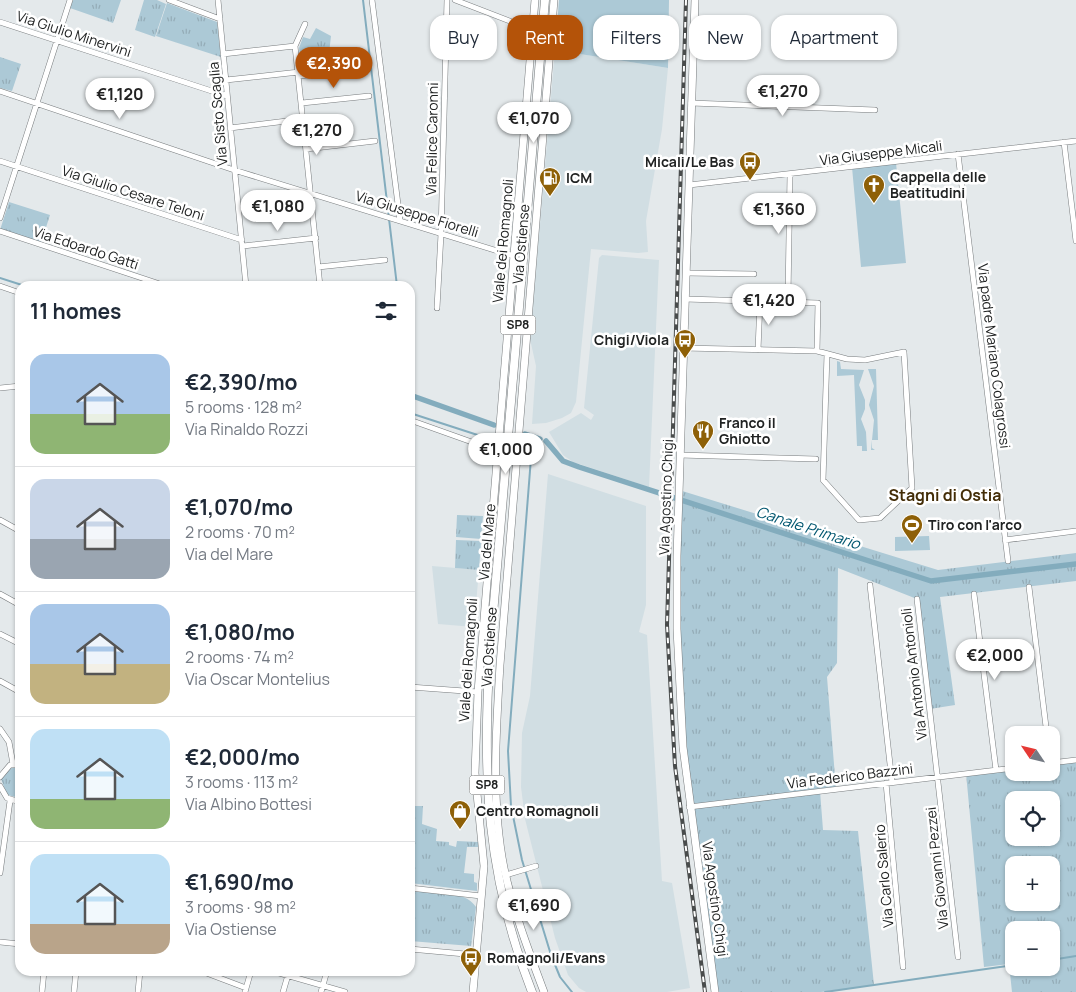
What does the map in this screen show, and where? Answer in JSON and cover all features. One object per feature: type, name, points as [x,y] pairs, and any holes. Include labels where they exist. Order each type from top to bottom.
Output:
[{"type":"main road","name":"Viale dei Romagnoli","points":[[534,15],[535,0]]},
{"type":"main road","name":"Via del Mare","points":[[532,992],[508,919],[496,868],[490,821],[485,749],[490,650],[545,0]]},
{"type":"main road","name":"Via Ostiense","points":[[544,992],[527,948],[506,875],[496,786],[497,711],[554,0]]},
{"type":"main road","name":"Via Agostino Chigi","points":[[695,0],[678,506],[677,629],[683,747],[689,807],[715,992]]},
{"type":"main road","name":"Viale dei Romagnoli","points":[[472,992],[484,857],[475,764],[478,692],[530,60]]},
{"type":"street","points":[[0,218],[70,0]]},
{"type":"street","points":[[169,0],[220,19]]},
{"type":"street","name":"Via Sisto Scaglia","points":[[218,0],[246,281]]},
{"type":"street","points":[[372,0],[400,220]]},
{"type":"street","name":"Via Felice Caronni","points":[[437,308],[441,234],[447,0]]},
{"type":"street","points":[[455,0],[507,20]]},
{"type":"street","name":"Via Giulio Minervini","points":[[0,22],[227,96]]},
{"type":"street","points":[[305,24],[295,46],[319,281]]},
{"type":"street","points":[[223,54],[295,46]]},
{"type":"street","points":[[226,80],[368,69]]},
{"type":"street","name":"Via Giuseppe Fiorelli","points":[[0,91],[234,170],[514,256]]},
{"type":"street","points":[[302,103],[369,96]]},
{"type":"street","points":[[691,104],[875,110]]},
{"type":"street","points":[[230,128],[303,119]]},
{"type":"street","points":[[306,149],[375,141]]},
{"type":"street","name":"Via Giuseppe Micali","points":[[689,185],[1076,141]]},
{"type":"street","points":[[1064,142],[1076,241]]},
{"type":"street","name":"Via padre Mariano Colagrossi","points":[[958,154],[1008,561]]},
{"type":"street","name":"Via Giulio Cesare Teloni","points":[[0,161],[242,243]]},
{"type":"street","points":[[788,296],[790,175]]},
{"type":"street","name":"Via Edoardo Gatti","points":[[0,231],[151,281]]},
{"type":"street","points":[[242,243],[316,238]]},
{"type":"street","points":[[318,267],[385,260]]},
{"type":"street","points":[[686,273],[754,274]]},
{"type":"street","points":[[0,286],[15,291]]},
{"type":"street","points":[[685,299],[818,302],[817,351]]},
{"type":"street","points":[[758,350],[760,301]]},
{"type":"street","points":[[683,348],[817,351],[847,359],[872,360],[904,352],[912,488],[880,518],[859,520],[823,480],[827,354]]},
{"type":"street","points":[[0,388],[15,386]]},
{"type":"street","points":[[415,422],[497,451]]},
{"type":"street","points":[[680,455],[816,459]]},
{"type":"street","points":[[0,520],[15,528]]},
{"type":"street","points":[[1006,540],[1076,531]]},
{"type":"street","name":"Via Carlo Salerio","points":[[870,585],[904,967]]},
{"type":"street","points":[[1030,586],[1046,726]]},
{"type":"street","points":[[0,594],[15,602]]},
{"type":"street","points":[[974,594],[996,770]]},
{"type":"street","name":"Via Antonio Antonioli","points":[[917,599],[938,776]]},
{"type":"street","points":[[0,634],[15,642]]},
{"type":"street","points":[[0,681],[15,687]]},
{"type":"street","points":[[415,687],[478,692]]},
{"type":"street","points":[[0,729],[9,742],[13,764],[4,770],[0,777]]},
{"type":"street","points":[[1060,762],[1076,760]]},
{"type":"street","name":"Via Federico Bazzini","points":[[689,807],[1005,769]]},
{"type":"street","name":"Via Giovanni Pezzei","points":[[938,776],[958,957]]},
{"type":"street","points":[[0,786],[4,795],[10,801],[15,802]]},
{"type":"street","points":[[0,873],[10,801]]},
{"type":"street","points":[[506,875],[536,866]]},
{"type":"street","points":[[415,889],[481,896]]},
{"type":"street","points":[[0,942],[15,944]]},
{"type":"street","points":[[415,949],[476,955]]},
{"type":"street","points":[[42,992],[44,976]]},
{"type":"street","points":[[74,992],[76,976]]},
{"type":"street","points":[[138,992],[140,976]]},
{"type":"street","points":[[213,976],[245,990],[249,976]]},
{"type":"street","points":[[283,992],[288,976],[345,992]]},
{"type":"street","points":[[321,992],[326,976]]},
{"type":"shaded area","points":[[583,54],[593,56],[593,60],[618,60],[668,68],[662,129],[646,221],[648,252],[638,253],[591,249],[576,402],[571,413],[546,423],[532,424],[536,366],[530,339],[554,60],[583,60]]},
{"type":"shaded area","points":[[602,255],[659,260],[649,487],[573,462],[563,455],[549,432],[581,413],[591,420],[594,415],[584,408],[599,258]]},
{"type":"shaded area","points":[[548,474],[646,506],[646,605],[639,632],[647,635],[662,881],[672,883],[690,988],[667,992],[586,992],[579,988],[568,975],[555,938],[525,819],[521,787],[522,733],[530,696]]},
{"type":"shaded area","points":[[432,566],[479,570],[474,627],[438,624]]},
{"type":"green space","points":[[73,0],[121,0],[113,23],[70,8]]},
{"type":"green space","points":[[144,0],[157,0],[166,4],[155,37],[135,30]]},
{"type":"green space","points":[[559,0],[669,0],[669,15],[593,15],[593,56],[583,54],[583,15],[558,15]]},
{"type":"green space","points":[[167,3],[217,22],[221,57],[156,36]]},
{"type":"green space","points":[[316,28],[331,36],[327,71],[303,73],[299,48],[303,37],[310,39]]},
{"type":"green space","points":[[0,57],[21,64],[12,91],[0,88]]},
{"type":"green space","points":[[618,60],[668,60],[668,68]]},
{"type":"green space","points":[[896,163],[906,263],[861,267],[852,167]]},
{"type":"green space","points":[[9,202],[50,215],[41,243],[0,230]]},
{"type":"green space","points":[[837,361],[840,362],[841,369],[864,370],[859,385],[865,400],[865,409],[861,419],[866,432],[867,451],[862,451],[862,446],[857,446],[854,375],[837,376]]},
{"type":"green space","points":[[868,369],[876,369],[878,440],[872,440],[874,420],[869,405],[874,386]]},
{"type":"green space","points":[[679,490],[938,570],[1076,553],[1076,581],[940,597],[955,705],[930,709],[917,599],[838,568],[837,663],[827,677],[836,789],[820,791],[823,830],[858,831],[874,985],[821,992],[715,992],[679,691]]},
{"type":"green space","points":[[457,515],[483,516],[481,539],[456,537]]},
{"type":"green space","name":"Tiro con l'arco","points":[[929,536],[930,550],[895,551],[895,537]]},
{"type":"green space","points":[[456,540],[481,541],[479,570],[455,568]]},
{"type":"green space","points":[[1076,760],[1076,992],[1012,992],[1010,976],[1060,976],[1060,921],[1005,921],[1005,964],[984,967],[966,773],[1005,769],[1005,781],[1060,781],[1060,762]]},
{"type":"green space","points":[[15,767],[15,797],[7,795],[1,779],[8,769]]},
{"type":"green space","points":[[415,806],[423,806],[422,824],[437,829],[436,841],[449,842],[449,845],[456,847],[457,841],[478,842],[478,847],[467,847],[464,873],[474,874],[477,891],[415,884]]},
{"type":"green space","points":[[415,891],[446,893],[464,897],[471,901],[476,907],[471,946],[415,941]]},
{"type":"waterway","points":[[363,0],[396,281]]},
{"type":"waterway","points":[[0,278],[15,283]]},
{"type":"waterway","name":"Canale Primario","points":[[415,397],[494,425]]},
{"type":"waterway","points":[[415,415],[493,440]]},
{"type":"waterway","name":"Canale Primario","points":[[525,434],[540,439]]},
{"type":"waterway","name":"Canale Primario","points":[[546,441],[563,461],[579,467],[931,581],[1076,564]]},
{"type":"waterway","points":[[521,448],[530,452],[531,458],[508,751],[511,806],[522,860],[551,955],[560,977],[572,992]]},
{"type":"waterway","points":[[1060,959],[1076,956]]},
{"type":"waterway","points":[[825,992],[1005,966]]},
{"type":"railway","points":[[686,0],[667,625],[675,766],[705,992]]},
{"type":"place","name":"Micali/Le Bas","points":[[750,181]]},
{"type":"place","name":"ICM","points":[[550,197]]},
{"type":"place","name":"Cappella delle Beatitudini","points":[[874,204]]},
{"type":"place","name":"Chigi/Viola","points":[[685,359]]},
{"type":"place","name":"Franco il Ghiotto","points":[[703,450]]},
{"type":"place","name":"Tiro con l'arco","points":[[912,544]]},
{"type":"place","name":"Centro Romagnoli","points":[[460,830]]},
{"type":"place","name":"Romagnoli/Evans","points":[[471,977]]},
{"type":"district","name":"Stagni di Ostia","points":[[945,495]]}]
